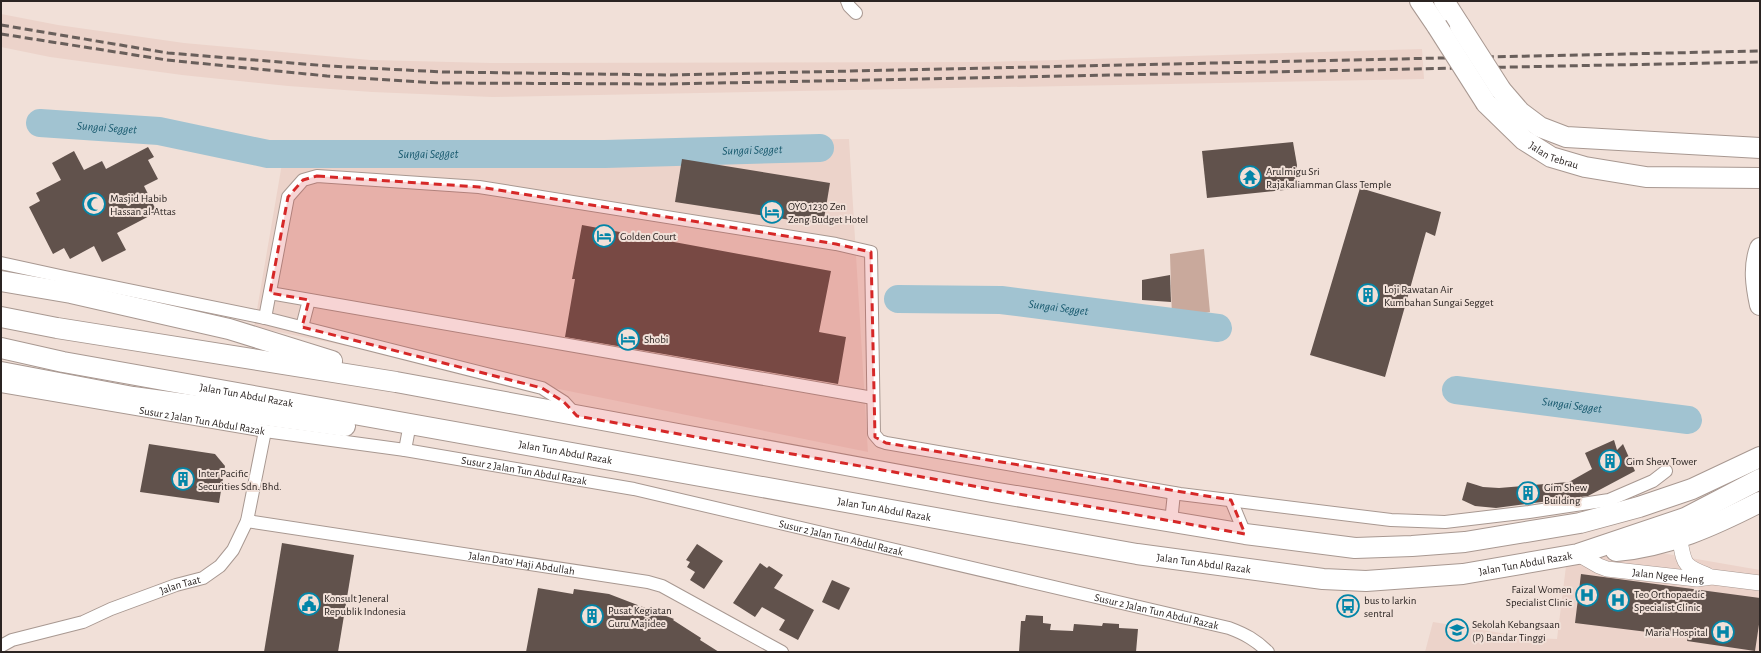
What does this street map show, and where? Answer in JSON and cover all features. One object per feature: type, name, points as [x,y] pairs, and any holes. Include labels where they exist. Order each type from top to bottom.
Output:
[{"type":"highway","name":"Jalan Tebrau","points":[[1420,1],[1486,103],[1524,140],[1551,157],[1585,167],[1646,177],[1760,178]]},
{"type":"highway","name":"Jalan Tebrau","points":[[1444,1],[1500,90],[1520,112],[1540,127],[1566,137],[1760,148]]},
{"type":"highway","points":[[1760,248],[1757,255],[1755,280],[1760,305]]},
{"type":"highway","points":[[1,281],[71,293],[228,329],[396,382]]},
{"type":"highway","points":[[1,317],[65,329],[396,382],[992,492],[1245,534],[1355,548],[1465,542],[1580,523],[1639,507],[1692,489],[1760,457]]},
{"type":"highway","name":"Jalan Tun Abdul Razak","points":[[1,348],[63,362],[1137,554],[1323,579],[1366,581],[1463,574],[1578,554],[1685,518],[1760,479]]},
{"type":"highway","points":[[1,372],[132,397],[406,442],[440,430]]},
{"type":"highway","points":[[1578,554],[1626,550],[1663,544],[1760,502]]},
{"type":"street","points":[[847,1],[849,6],[856,13]]},
{"type":"street","points":[[265,318],[288,197],[303,180],[317,176],[479,187],[836,244],[871,252],[874,434],[880,441],[886,443],[1174,493],[1391,520],[1445,522],[1529,512],[1609,500],[1653,481],[1666,471]]},
{"type":"street","points":[[1,262],[78,280],[265,318],[542,388],[564,402],[577,416]]},
{"type":"street","points":[[270,293],[873,398]]},
{"type":"street","points":[[302,327],[309,300]]},
{"type":"street","name":"Susur 2 Jalan Tun Abdul Razak","points":[[1,386],[265,431],[406,442],[641,490],[1229,628],[1246,634],[1259,642],[1268,652]]},
{"type":"street","name":"Jalan Taat","points":[[1,646],[12,640],[83,622],[111,609],[176,585],[203,578],[227,559],[247,521],[265,431]]},
{"type":"street","points":[[1171,522],[1174,493]]},
{"type":"street","points":[[1232,500],[1245,534]]},
{"type":"street","name":"Jalan Dato' Haji Abdullah","points":[[247,521],[648,582],[662,586],[782,652]]},
{"type":"street","points":[[1679,537],[1687,566],[1712,576]]},
{"type":"street","name":"Jalan Ngee Heng","points":[[1578,554],[1599,566],[1607,568],[1697,579],[1712,576],[1760,583]]},
{"type":"highlighted area","points":[[317,176],[479,187],[836,244],[871,252],[875,437],[886,443],[1231,500],[1245,534],[577,416],[564,402],[542,388],[302,327],[309,300],[270,293],[288,197],[303,180]]},
{"type":"shaded area","points":[[1,14],[58,25],[184,43],[370,60],[491,63],[988,62],[1422,49],[1424,79],[492,97],[372,92],[288,86],[182,75],[50,57],[1,47]]},
{"type":"shaded area","points":[[849,139],[868,452],[254,327],[285,146]]},
{"type":"shaded area","points":[[1204,249],[1210,312],[1172,319],[1170,254]]},
{"type":"shaded area","points":[[1650,551],[1760,570],[1760,652],[1425,652],[1433,622],[1532,638],[1557,639],[1567,558]]},
{"type":"building","name":"Arulmigu Sri Rajakaliamman Glass Temple","points":[[1293,142],[1297,165],[1294,189],[1207,198],[1202,151]]},
{"type":"building","name":"Masjid Habib Hassan al-Attas","points":[[148,147],[154,157],[148,160],[158,179],[144,186],[157,212],[117,233],[126,250],[102,262],[94,246],[70,259],[64,248],[53,254],[29,207],[40,201],[36,193],[61,180],[52,163],[74,151],[84,170],[102,161],[106,169]]},
{"type":"building","points":[[682,159],[830,183],[823,225],[675,202]]},
{"type":"building","name":"Loji Rawatan Air Kumbahan Sungai Segget","points":[[1360,188],[1441,212],[1435,236],[1426,232],[1385,377],[1310,355]]},
{"type":"building","points":[[582,225],[831,271],[819,332],[846,337],[838,384],[565,337],[575,279],[572,279]]},
{"type":"building","points":[[1170,275],[1171,302],[1142,300],[1142,280]]},
{"type":"building","name":"Gim Shew Building","points":[[1614,440],[1617,450],[1623,444],[1635,471],[1588,496],[1496,508],[1475,506],[1462,500],[1467,482],[1483,487],[1499,488],[1569,482],[1592,469],[1585,453]]},
{"type":"building","name":"Inter Pacific Securities Sdn. Bhd.","points":[[149,444],[215,454],[225,466],[219,503],[140,492]]},
{"type":"building","name":"Konsult Jeneral Republik Indonesia","points":[[282,543],[354,555],[338,652],[264,652]]},
{"type":"building","points":[[697,544],[723,561],[704,589],[690,580],[695,572],[687,567],[690,562],[686,560]]},
{"type":"building","points":[[760,563],[767,568],[769,566],[783,575],[774,588],[814,610],[798,640],[779,630],[785,620],[762,607],[755,617],[733,603]]},
{"type":"building","points":[[1581,574],[1760,598],[1760,618],[1755,651],[1687,641],[1688,637],[1575,623]]},
{"type":"building","points":[[832,580],[850,588],[839,610],[822,602]]},
{"type":"building","points":[[538,588],[573,594],[574,589],[609,594],[674,619],[673,620],[701,638],[700,640],[719,652],[526,652]]},
{"type":"building","points":[[1026,615],[1043,616],[1043,623],[1051,624],[1050,630],[1073,631],[1074,624],[1102,626],[1103,623],[1119,624],[1119,628],[1138,629],[1136,652],[1019,652],[1021,621],[1025,621]]},
{"type":"waterway","name":"Sungai Segget","points":[[40,123],[159,131],[268,154],[605,154],[820,148]]},
{"type":"waterway","name":"Sungai Segget","points":[[898,299],[1001,300],[1218,328]]},
{"type":"waterway","name":"Sungai Segget","points":[[1456,390],[1688,420]]},
{"type":"railway","points":[[1,25],[168,53],[329,66],[443,72],[670,75],[1760,51]]},
{"type":"railway","points":[[1,34],[167,60],[327,76],[440,83],[670,84],[1760,62]]},
{"type":"place","name":"Arulmigu Sri Rajakaliamman Glass Temple","points":[[1250,177]]},
{"type":"place","name":"Masjid Habib Hassan al-Attas","points":[[94,204]]},
{"type":"place","name":"OYO 1230 Zen Zeng Budget Hotel","points":[[772,212]]},
{"type":"place","name":"Golden Court","points":[[604,236]]},
{"type":"place","name":"Loji Rawatan Air Kumbahan Sungai Segget","points":[[1368,295]]},
{"type":"place","name":"Shobi","points":[[628,339]]},
{"type":"place","name":"Gim Shew Tower","points":[[1610,461]]},
{"type":"place","name":"Inter Pacific Securities Sdn. Bhd.","points":[[183,479]]},
{"type":"place","name":"Gim Shew Building","points":[[1528,493]]},
{"type":"place","name":"Faizal Women Specialist Clinic","points":[[1587,595]]},
{"type":"place","name":"Teo Orthopaedic Specialist Clinic","points":[[1618,600]]},
{"type":"place","name":"Konsult Jeneral Republik Indonesia","points":[[309,604]]},
{"type":"place","name":"bus to larkin sentral","points":[[1348,606]]},
{"type":"place","name":"Pusat Kegiatan Guru Majidee","points":[[592,616]]},
{"type":"place","name":"Sekolah Kebangsaan (P) Bandar Tinggi","points":[[1457,630]]},
{"type":"place","name":"Maria Hospital","points":[[1723,632]]}]
